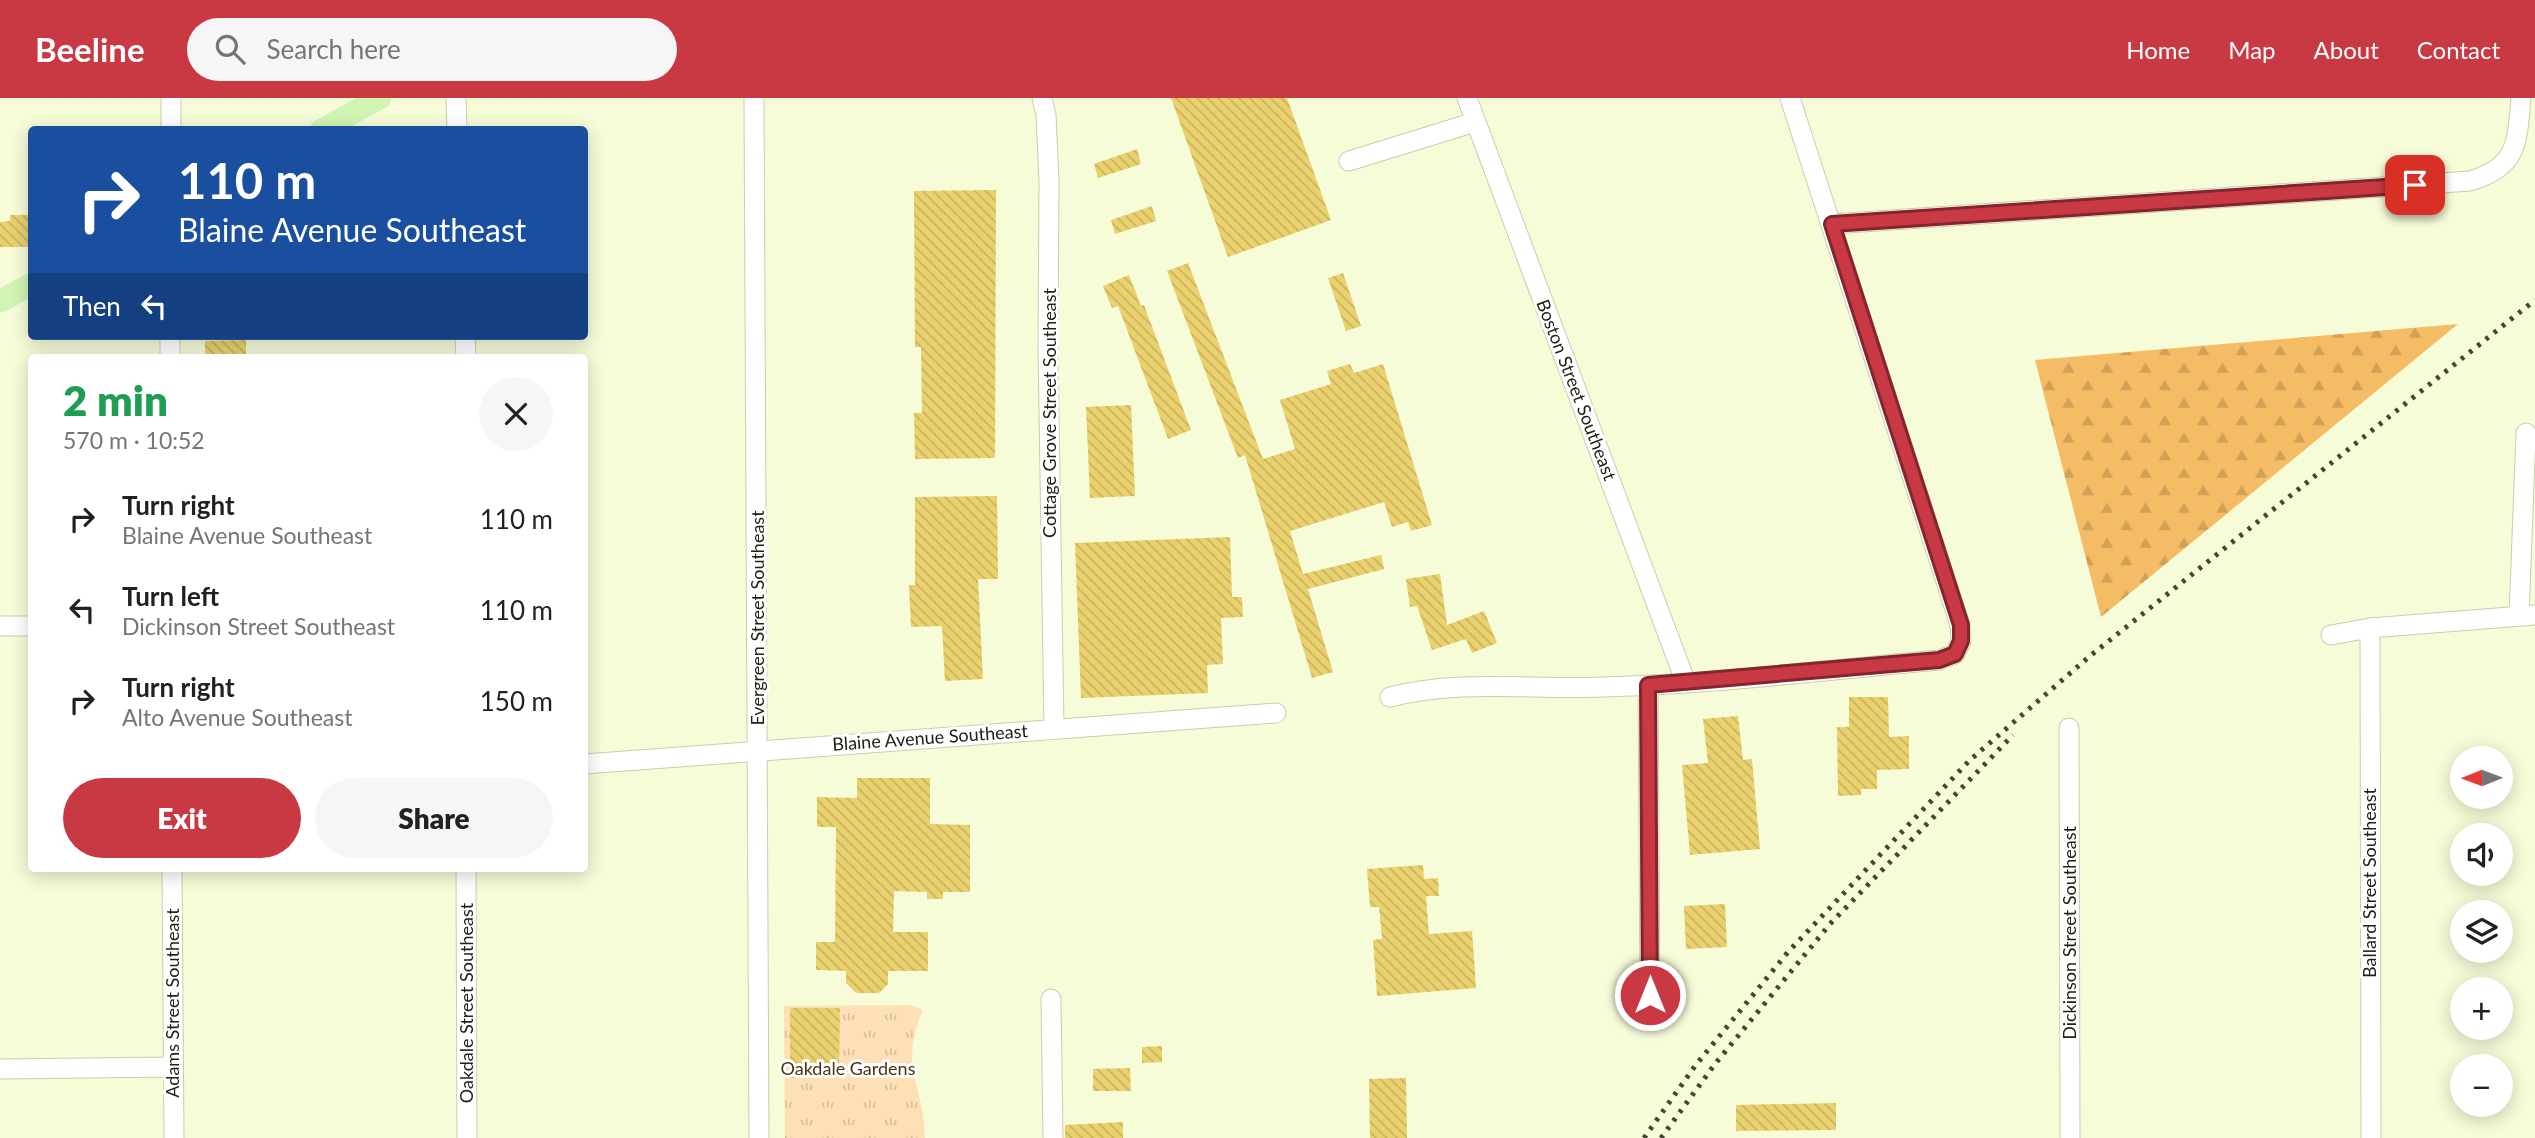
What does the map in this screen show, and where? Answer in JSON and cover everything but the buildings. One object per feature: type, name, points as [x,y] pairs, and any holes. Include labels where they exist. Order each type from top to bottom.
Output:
[{"type":"main road","points":[[328,126],[380,98]]},
{"type":"main road","points":[[0,301],[28,286]]},
{"type":"street","points":[[170,126],[171,98]]},
{"type":"street","points":[[456,98],[457,126]]},
{"type":"street","name":"Evergreen Street Southeast","points":[[754,98],[759,1138]]},
{"type":"street","name":"Cottage Grove Street Southeast","points":[[1042,98],[1046,115],[1049,181],[1048,348],[1054,728]]},
{"type":"street","name":"Boston Street Southeast","points":[[1467,98],[1686,683]]},
{"type":"street","points":[[1390,697],[1481,685],[1686,683],[1939,660],[1955,654],[1959,648],[1961,625],[1790,98]]},
{"type":"street","points":[[1832,224],[2470,181],[2493,175],[2508,162],[2518,132],[2521,98]]},
{"type":"street","points":[[1349,161],[1475,122]]},
{"type":"street","points":[[2331,635],[2370,628],[2527,616],[2526,433]]},
{"type":"street","points":[[0,626],[28,626]]},
{"type":"street","name":"Ballard Street Southeast","points":[[2370,628],[2371,1138]]},
{"type":"street","points":[[1648,685],[1650,995]]},
{"type":"street","name":"Blaine Avenue Southeast","points":[[588,764],[1276,713]]},
{"type":"street","name":"Dickinson Street Southeast","points":[[2069,728],[2070,1138]]},
{"type":"street","name":"Adams Street Southeast","points":[[172,872],[174,1138]]},
{"type":"street","name":"Oakdale Street Southeast","points":[[466,872],[467,1138]]},
{"type":"street","points":[[1051,999],[1053,1138]]},
{"type":"street","points":[[0,1069],[173,1067]]},
{"type":"green space","points":[[2458,324],[2101,617],[2035,360]]},
{"type":"green space","name":"Oakdale Gardens","points":[[911,1005],[923,1010],[916,1030],[912,1061],[924,1119],[925,1138],[785,1138],[784,1006]]},
{"type":"railway","points":[[1644,1138],[1695,1066],[1788,952],[1970,760],[2090,656],[2535,300]]},
{"type":"railway","points":[[1661,1138],[1715,1064],[1830,924],[2013,735]]},
{"type":"route","points":[[1650,995],[1648,685],[1939,660],[1955,654],[1961,641],[1961,625],[1923,500],[1832,224],[2415,185]]}]
